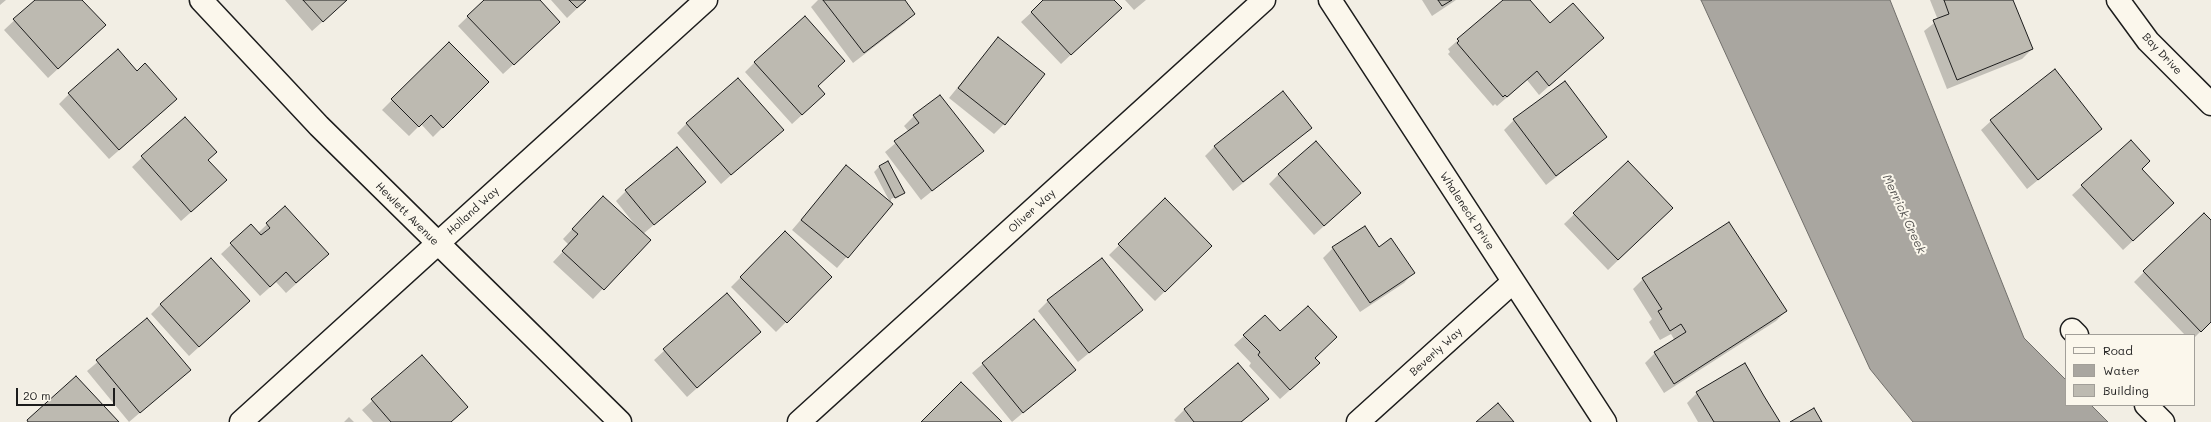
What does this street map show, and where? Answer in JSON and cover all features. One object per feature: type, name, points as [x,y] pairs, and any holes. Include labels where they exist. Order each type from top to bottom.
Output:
[{"type":"street","name":"Hewlett Avenue","points":[[201,0],[319,126],[620,422]]},
{"type":"street","name":"Holland Way","points":[[241,422],[706,0]]},
{"type":"street","name":"Oliver Way","points":[[799,422],[1264,0]]},
{"type":"street","name":"Whaleneck Drive","points":[[1330,0],[1605,422]]},
{"type":"street","name":"Bay Drive","points":[[2118,0],[2148,41],[2211,104]]},
{"type":"street","name":"Beverly Way","points":[[1358,422],[1513,282]]},
{"type":"street","points":[[2147,406],[2163,422]]},
{"type":"water","name":"Merrick Creek","points":[[1701,0],[1890,0],[2024,338],[2065,379],[2065,406],[2092,406],[2108,422],[1913,422],[1870,369]]},
{"type":"building","points":[[35,0],[82,0],[106,25],[58,69],[13,19]]},
{"type":"building","points":[[303,0],[347,0],[323,22]]},
{"type":"building","points":[[484,0],[540,0],[560,22],[514,65],[467,16]]},
{"type":"building","points":[[569,0],[586,0],[577,8]]},
{"type":"building","points":[[823,0],[905,0],[915,14],[864,53]]},
{"type":"building","points":[[1043,0],[1114,0],[1122,8],[1071,55],[1031,12]]},
{"type":"building","points":[[1438,0],[1452,0],[1442,6]]},
{"type":"building","points":[[1503,0],[1530,0],[1550,23],[1573,3],[1604,38],[1549,86],[1537,71],[1507,97],[1505,95],[1503,97],[1457,43],[1459,41],[1457,39]]},
{"type":"building","points":[[1944,0],[2013,0],[2033,49],[1957,80],[1933,20],[1949,14]]},
{"type":"building","points":[[805,16],[845,61],[818,86],[825,94],[802,115],[754,62]]},
{"type":"building","points":[[998,37],[1045,74],[1005,125],[958,88]]},
{"type":"building","points":[[449,42],[489,82],[443,128],[431,115],[419,127],[391,99]]},
{"type":"building","points":[[118,49],[137,71],[145,63],[177,99],[119,150],[68,93]]},
{"type":"building","points":[[2055,69],[2102,129],[2038,180],[1990,120]]},
{"type":"building","points":[[738,78],[784,130],[731,175],[686,123]]},
{"type":"building","points":[[1565,81],[1607,137],[1556,176],[1513,119]]},
{"type":"building","points":[[1283,91],[1312,128],[1243,182],[1214,146]]},
{"type":"building","points":[[940,95],[984,151],[932,191],[894,141],[919,123],[913,115]]},
{"type":"building","points":[[185,117],[217,152],[208,160],[227,180],[191,212],[141,156]]},
{"type":"building","points":[[2131,140],[2150,161],[2142,169],[2174,203],[2133,241],[2081,185]]},
{"type":"building","points":[[1316,141],[1361,193],[1324,226],[1278,174]]},
{"type":"building","points":[[677,147],[706,182],[654,225],[625,190]]},
{"type":"building","points":[[888,161],[905,193],[895,198],[879,166]]},
{"type":"building","points":[[1628,161],[1673,208],[1618,260],[1573,213]]},
{"type":"building","points":[[846,165],[893,204],[848,258],[801,220]]},
{"type":"building","points":[[603,196],[651,240],[604,290],[562,251],[578,234],[572,229]]},
{"type":"building","points":[[1165,198],[1212,246],[1165,292],[1118,244]]},
{"type":"building","points":[[285,206],[329,254],[296,283],[286,272],[270,287],[230,243],[251,224],[261,235],[270,228],[266,223]]},
{"type":"building","points":[[2204,213],[2211,220],[2211,322],[2201,332],[2143,271]]},
{"type":"building","points":[[1729,222],[1787,311],[1674,384],[1654,352],[1686,332],[1681,324],[1670,331],[1658,311],[1662,309],[1642,278]]},
{"type":"building","points":[[1365,226],[1379,247],[1391,238],[1415,273],[1370,303],[1332,247]]},
{"type":"building","points":[[785,231],[832,277],[787,323],[740,277]]},
{"type":"building","points":[[211,258],[250,301],[199,347],[160,304]]},
{"type":"building","points":[[1102,258],[1143,310],[1089,353],[1047,300]]},
{"type":"building","points":[[727,293],[761,332],[697,388],[663,349]]},
{"type":"building","points":[[1308,306],[1337,337],[1315,358],[1320,363],[1290,390],[1258,355],[1260,352],[1243,335],[1265,315],[1280,331]]},
{"type":"building","points":[[147,318],[191,370],[140,413],[96,360]]},
{"type":"building","points":[[1034,319],[1076,370],[1023,413],[982,363]]},
{"type":"building","points":[[422,355],[468,407],[451,422],[391,422],[371,399]]},
{"type":"building","points":[[1238,363],[1269,399],[1241,422],[1194,422],[1184,409]]},
{"type":"building","points":[[1745,363],[1780,422],[1714,422],[1696,392]]},
{"type":"building","points":[[76,376],[119,422],[28,422],[27,420]]},
{"type":"building","points":[[961,382],[1002,422],[921,422]]},
{"type":"building","points":[[1498,403],[1514,422],[1476,422]]},
{"type":"building","points":[[1814,408],[1822,422],[1790,422]]}]
